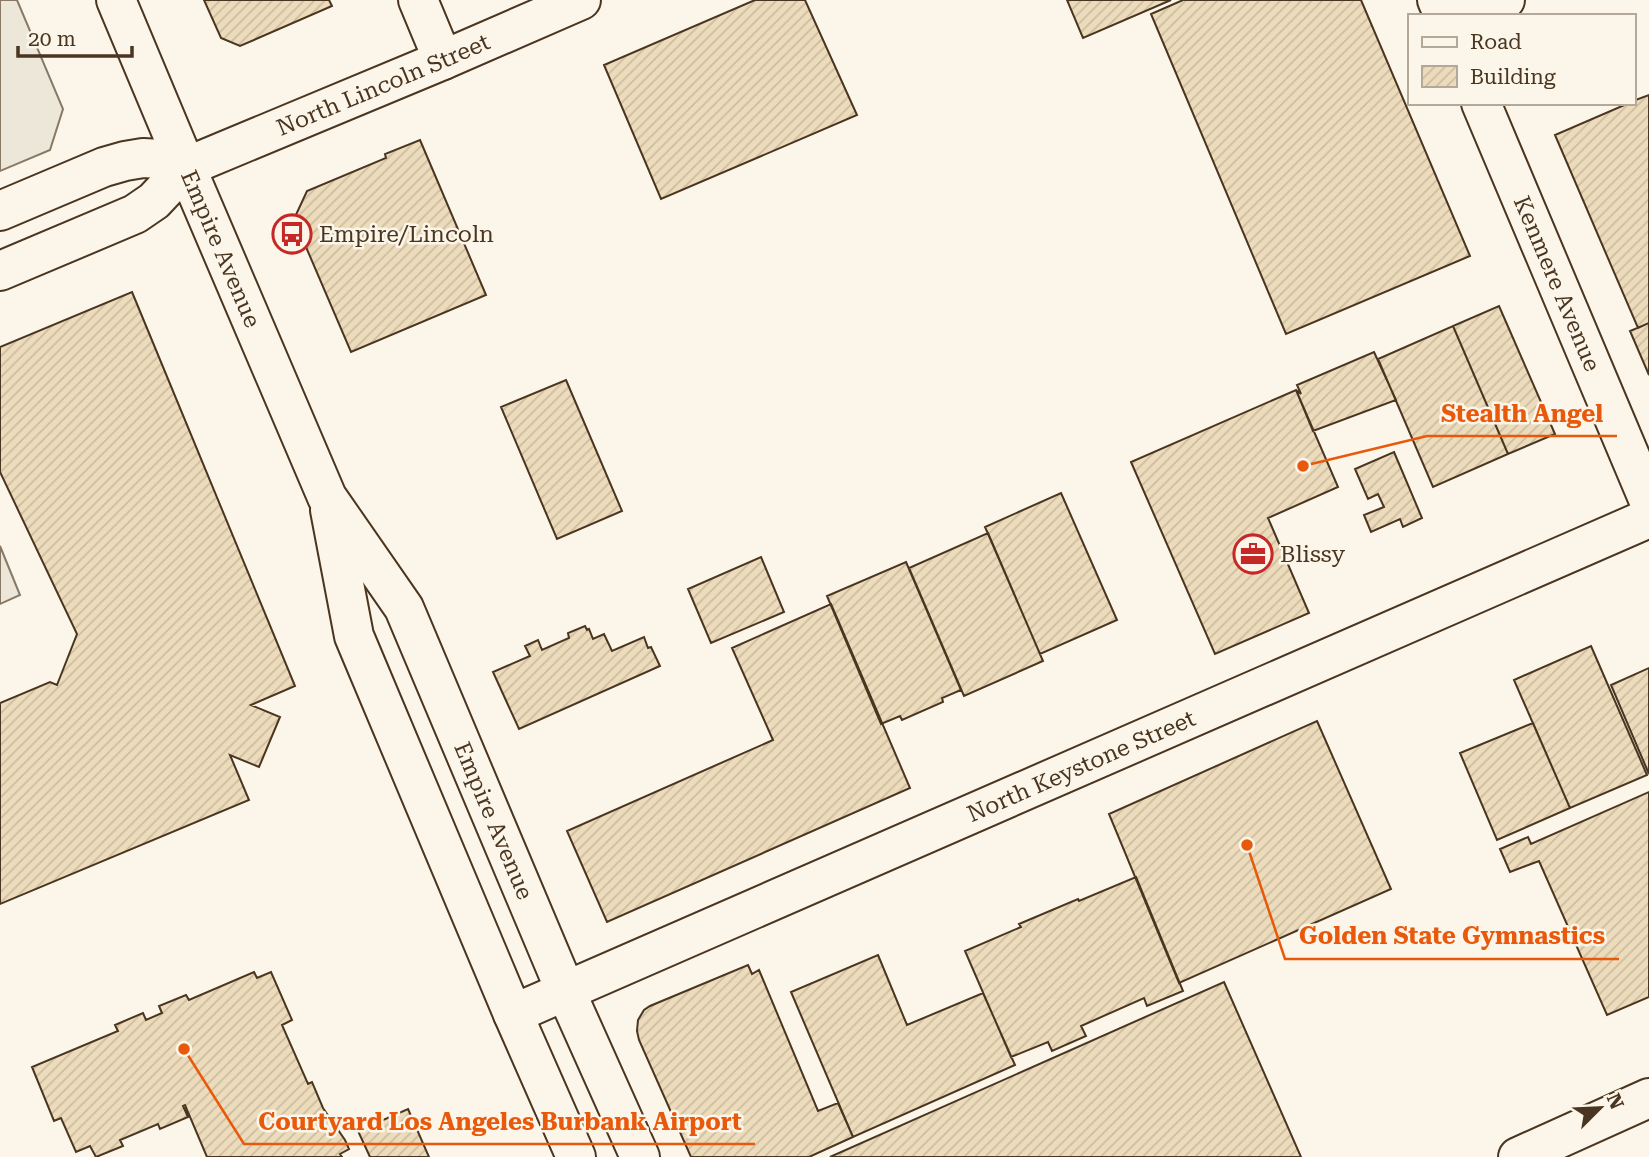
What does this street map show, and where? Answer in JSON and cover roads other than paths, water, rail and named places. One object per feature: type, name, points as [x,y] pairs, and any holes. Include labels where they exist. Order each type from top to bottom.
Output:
[{"type":"street","name":"Empire Avenue","points":[[116,0],[327,497],[404,608],[566,992],[640,1157]]},
{"type":"street","points":[[418,0],[443,60]]},
{"type":"street","name":"North Lincoln Street","points":[[186,167],[581,0]]},
{"type":"street","points":[[1473,14],[1505,0]]},
{"type":"street","name":"Kenmere Avenue","points":[[1482,105],[1649,501]]},
{"type":"street","points":[[0,211],[104,167],[125,161],[161,159],[186,167],[154,201],[135,214],[0,271]]},
{"type":"street","name":"Empire Avenue","points":[[327,497],[354,636],[576,1157]]},
{"type":"street","name":"North Keystone Street","points":[[513,1014],[1649,518]]},
{"type":"street","points":[[1518,1157],[1649,1098]]},
{"type":"place","name":"Empire/Lincoln","points":[[292,234]]},
{"type":"place","name":"Stealth Angel","points":[[1303,466]]},
{"type":"place","name":"Blissy","points":[[1253,554]]},
{"type":"place","name":"Golden State Gymnastics","points":[[1247,845]]},
{"type":"place","name":"Courtyard Los Angeles Burbank Airport","points":[[184,1049]]}]
